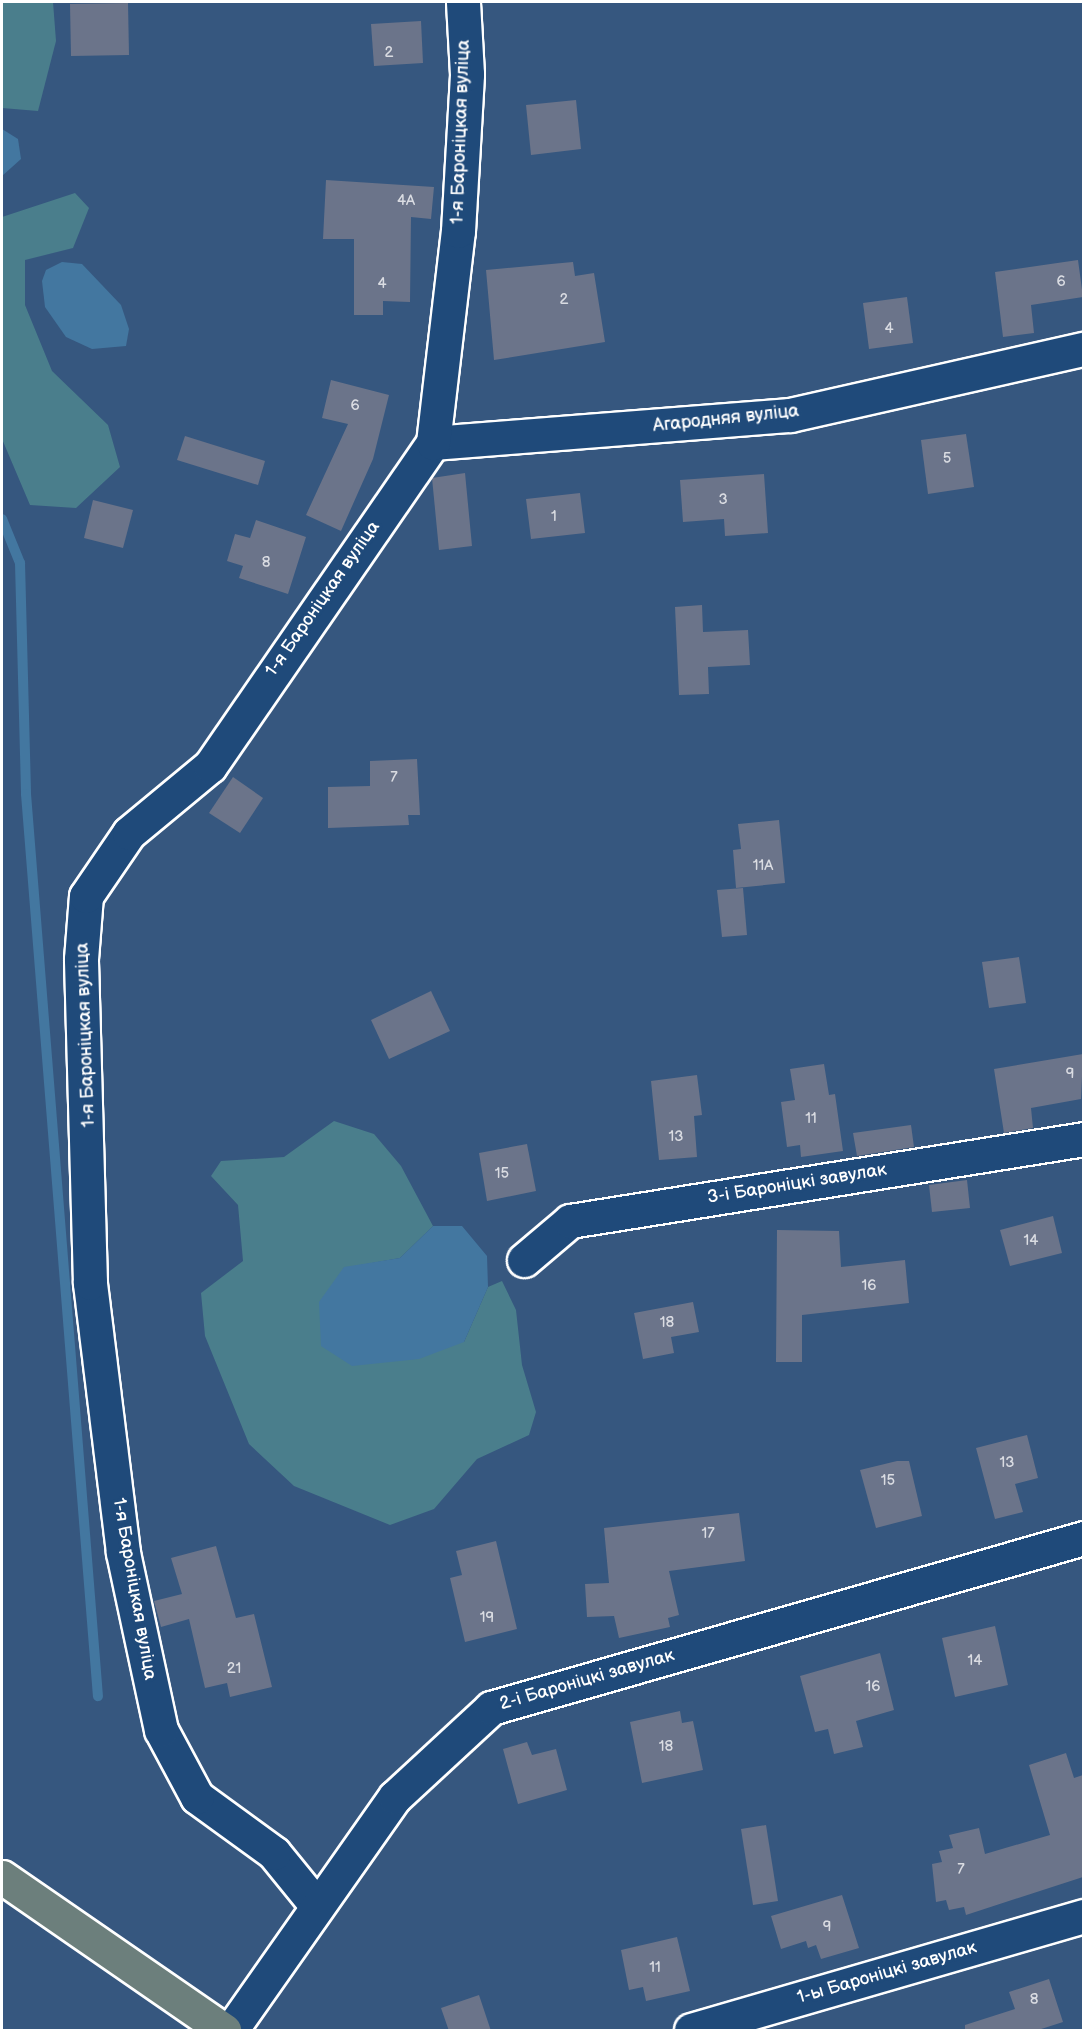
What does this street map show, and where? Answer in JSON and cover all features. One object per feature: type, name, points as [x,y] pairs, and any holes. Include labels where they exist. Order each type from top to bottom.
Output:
[{"type":"main road","points":[[2,1877],[224,2031]]},
{"type":"street","name":"1-я Бароніцкая вуліца","points":[[317,1906],[274,1853],[197,1797],[161,1730],[123,1552],[90,1283],[82,949],[86,896],[123,842],[210,766],[434,443],[458,231],[467,74],[463,2]]},
{"type":"street","name":"Агародняя вуліца","points":[[434,443],[790,415],[1083,350]]},
{"type":"street","name":"3-і Бароніцкі завулак","points":[[524,1260],[570,1221],[1083,1139]]},
{"type":"street","name":"2-і Бароніцкі завулак","points":[[231,2031],[395,1797],[491,1708],[1083,1538]]},
{"type":"street","name":"1-ы Бароніцкі завулак","points":[[691,2031],[1083,1916]]},
{"type":"green space","points":[[2,2],[53,2],[56,41],[38,111],[2,108]]},
{"type":"green space","points":[[75,193],[89,208],[73,248],[25,260],[25,305],[52,371],[108,425],[120,467],[76,508],[30,505],[2,439],[2,217]]},
{"type":"green space","points":[[334,1121],[374,1134],[401,1166],[433,1226],[400,1258],[344,1268],[464,1342],[488,1287],[502,1281],[516,1310],[522,1365],[536,1412],[529,1435],[477,1459],[434,1509],[390,1525],[294,1486],[249,1444],[205,1336],[201,1293],[243,1261],[238,1205],[211,1176],[221,1161],[284,1157]]},
{"type":"water","points":[[2,129],[18,139],[21,159],[2,176]]},
{"type":"water","points":[[62,262],[82,264],[121,305],[129,329],[126,346],[92,349],[66,337],[45,307],[42,281],[46,270]]},
{"type":"water","points":[[433,1226],[462,1226],[487,1256],[488,1287],[464,1342],[419,1359],[352,1366],[321,1346],[319,1302],[344,1267],[400,1258]]},
{"type":"building","points":[[128,3],[129,55],[71,56],[70,4]]},
{"type":"building","points":[[421,21],[423,63],[374,66],[371,24]]},
{"type":"building","points":[[576,100],[581,149],[531,155],[526,105]]},
{"type":"building","points":[[326,180],[434,187],[431,219],[411,217],[410,302],[383,301],[383,315],[354,315],[354,239],[323,239]]},
{"type":"building","points":[[1078,260],[1083,297],[1031,305],[1034,333],[1003,337],[995,272]]},
{"type":"building","points":[[573,262],[575,276],[594,273],[605,342],[494,360],[486,270]]},
{"type":"building","points":[[907,297],[913,343],[869,349],[863,303]]},
{"type":"building","points":[[331,380],[389,395],[373,459],[341,531],[306,515],[348,424],[322,418]]},
{"type":"building","points":[[966,434],[974,487],[928,494],[921,440]]},
{"type":"building","points":[[185,436],[265,461],[258,485],[177,460]]},
{"type":"building","points":[[465,473],[472,546],[439,550],[432,478]]},
{"type":"building","points":[[764,474],[768,533],[725,536],[724,519],[683,522],[680,480]]},
{"type":"building","points":[[580,493],[585,533],[531,539],[526,499]]},
{"type":"building","points":[[93,500],[133,510],[123,548],[84,538]]},
{"type":"building","points":[[256,520],[306,537],[288,594],[239,578],[243,566],[227,561],[235,534],[250,538]]},
{"type":"building","points":[[702,605],[703,632],[748,630],[750,665],[708,667],[709,694],[679,695],[675,607]]},
{"type":"building","points":[[417,759],[420,815],[408,815],[409,825],[328,828],[328,787],[370,786],[370,761]]},
{"type":"building","points":[[233,777],[263,798],[240,833],[209,813]]},
{"type":"building","points":[[779,820],[785,883],[736,888],[733,850],[741,849],[738,824]]},
{"type":"building","points":[[743,888],[747,935],[722,937],[717,890]]},
{"type":"building","points":[[1019,957],[1026,1003],[989,1008],[982,962]]},
{"type":"building","points":[[431,991],[450,1031],[389,1059],[371,1020]]},
{"type":"building","points":[[1083,1054],[1081,1099],[1031,1108],[1033,1128],[1004,1133],[994,1069]]},
{"type":"building","points":[[824,1064],[829,1095],[835,1094],[843,1151],[801,1157],[800,1145],[787,1147],[781,1102],[795,1100],[790,1069]]},
{"type":"building","points":[[697,1075],[702,1115],[694,1116],[697,1157],[659,1160],[651,1081]]},
{"type":"building","points":[[911,1125],[914,1147],[857,1156],[853,1133]]},
{"type":"building","points":[[527,1144],[536,1191],[487,1201],[479,1153]]},
{"type":"building","points":[[967,1180],[970,1208],[932,1212],[929,1185]]},
{"type":"building","points":[[1053,1216],[1062,1253],[1010,1266],[1000,1230]]},
{"type":"building","points":[[777,1230],[839,1231],[841,1267],[905,1260],[909,1303],[802,1315],[802,1362],[776,1362]]},
{"type":"building","points":[[693,1302],[699,1332],[671,1337],[674,1353],[643,1359],[634,1313]]},
{"type":"building","points":[[1027,1435],[1038,1478],[1015,1484],[1023,1512],[995,1519],[976,1448]]},
{"type":"building","points":[[897,1461],[909,1461],[922,1516],[876,1528],[860,1470]]},
{"type":"building","points":[[739,1513],[745,1561],[669,1571],[679,1615],[668,1618],[670,1627],[619,1638],[614,1616],[587,1617],[585,1584],[609,1583],[604,1528]]},
{"type":"building","points":[[496,1541],[517,1629],[465,1642],[450,1578],[462,1575],[456,1551]]},
{"type":"building","points":[[216,1546],[236,1618],[254,1614],[272,1687],[230,1697],[227,1683],[205,1688],[189,1619],[161,1627],[154,1601],[182,1594],[171,1558]]},
{"type":"building","points":[[995,1626],[1008,1685],[955,1697],[942,1638]]},
{"type":"building","points":[[880,1653],[894,1710],[856,1721],[863,1747],[834,1754],[828,1729],[815,1732],[800,1676]]},
{"type":"building","points":[[680,1711],[682,1723],[693,1721],[703,1770],[642,1783],[630,1722]]},
{"type":"building","points":[[527,1742],[532,1755],[556,1749],[567,1790],[518,1804],[503,1749]]},
{"type":"building","points":[[1066,1753],[1074,1778],[1083,1775],[1083,1877],[966,1915],[964,1907],[949,1910],[946,1900],[936,1902],[932,1864],[942,1862],[939,1851],[953,1848],[949,1835],[979,1828],[985,1854],[1050,1835],[1029,1765]]},
{"type":"building","points":[[766,1825],[778,1901],[753,1905],[741,1829]]},
{"type":"building","points":[[842,1895],[859,1948],[821,1959],[816,1945],[808,1948],[806,1941],[781,1949],[771,1916]]},
{"type":"building","points":[[677,1937],[690,1991],[646,2001],[643,1987],[629,1990],[621,1950]]},
{"type":"building","points":[[1049,1979],[1063,2022],[1035,2031],[965,2031],[965,2025],[1015,2009],[1009,1992]]},
{"type":"building","points":[[479,1995],[491,2031],[449,2031],[441,2008]]},
{"type":"waterway","points":[[2,519],[20,563],[26,794],[98,1696]]}]
